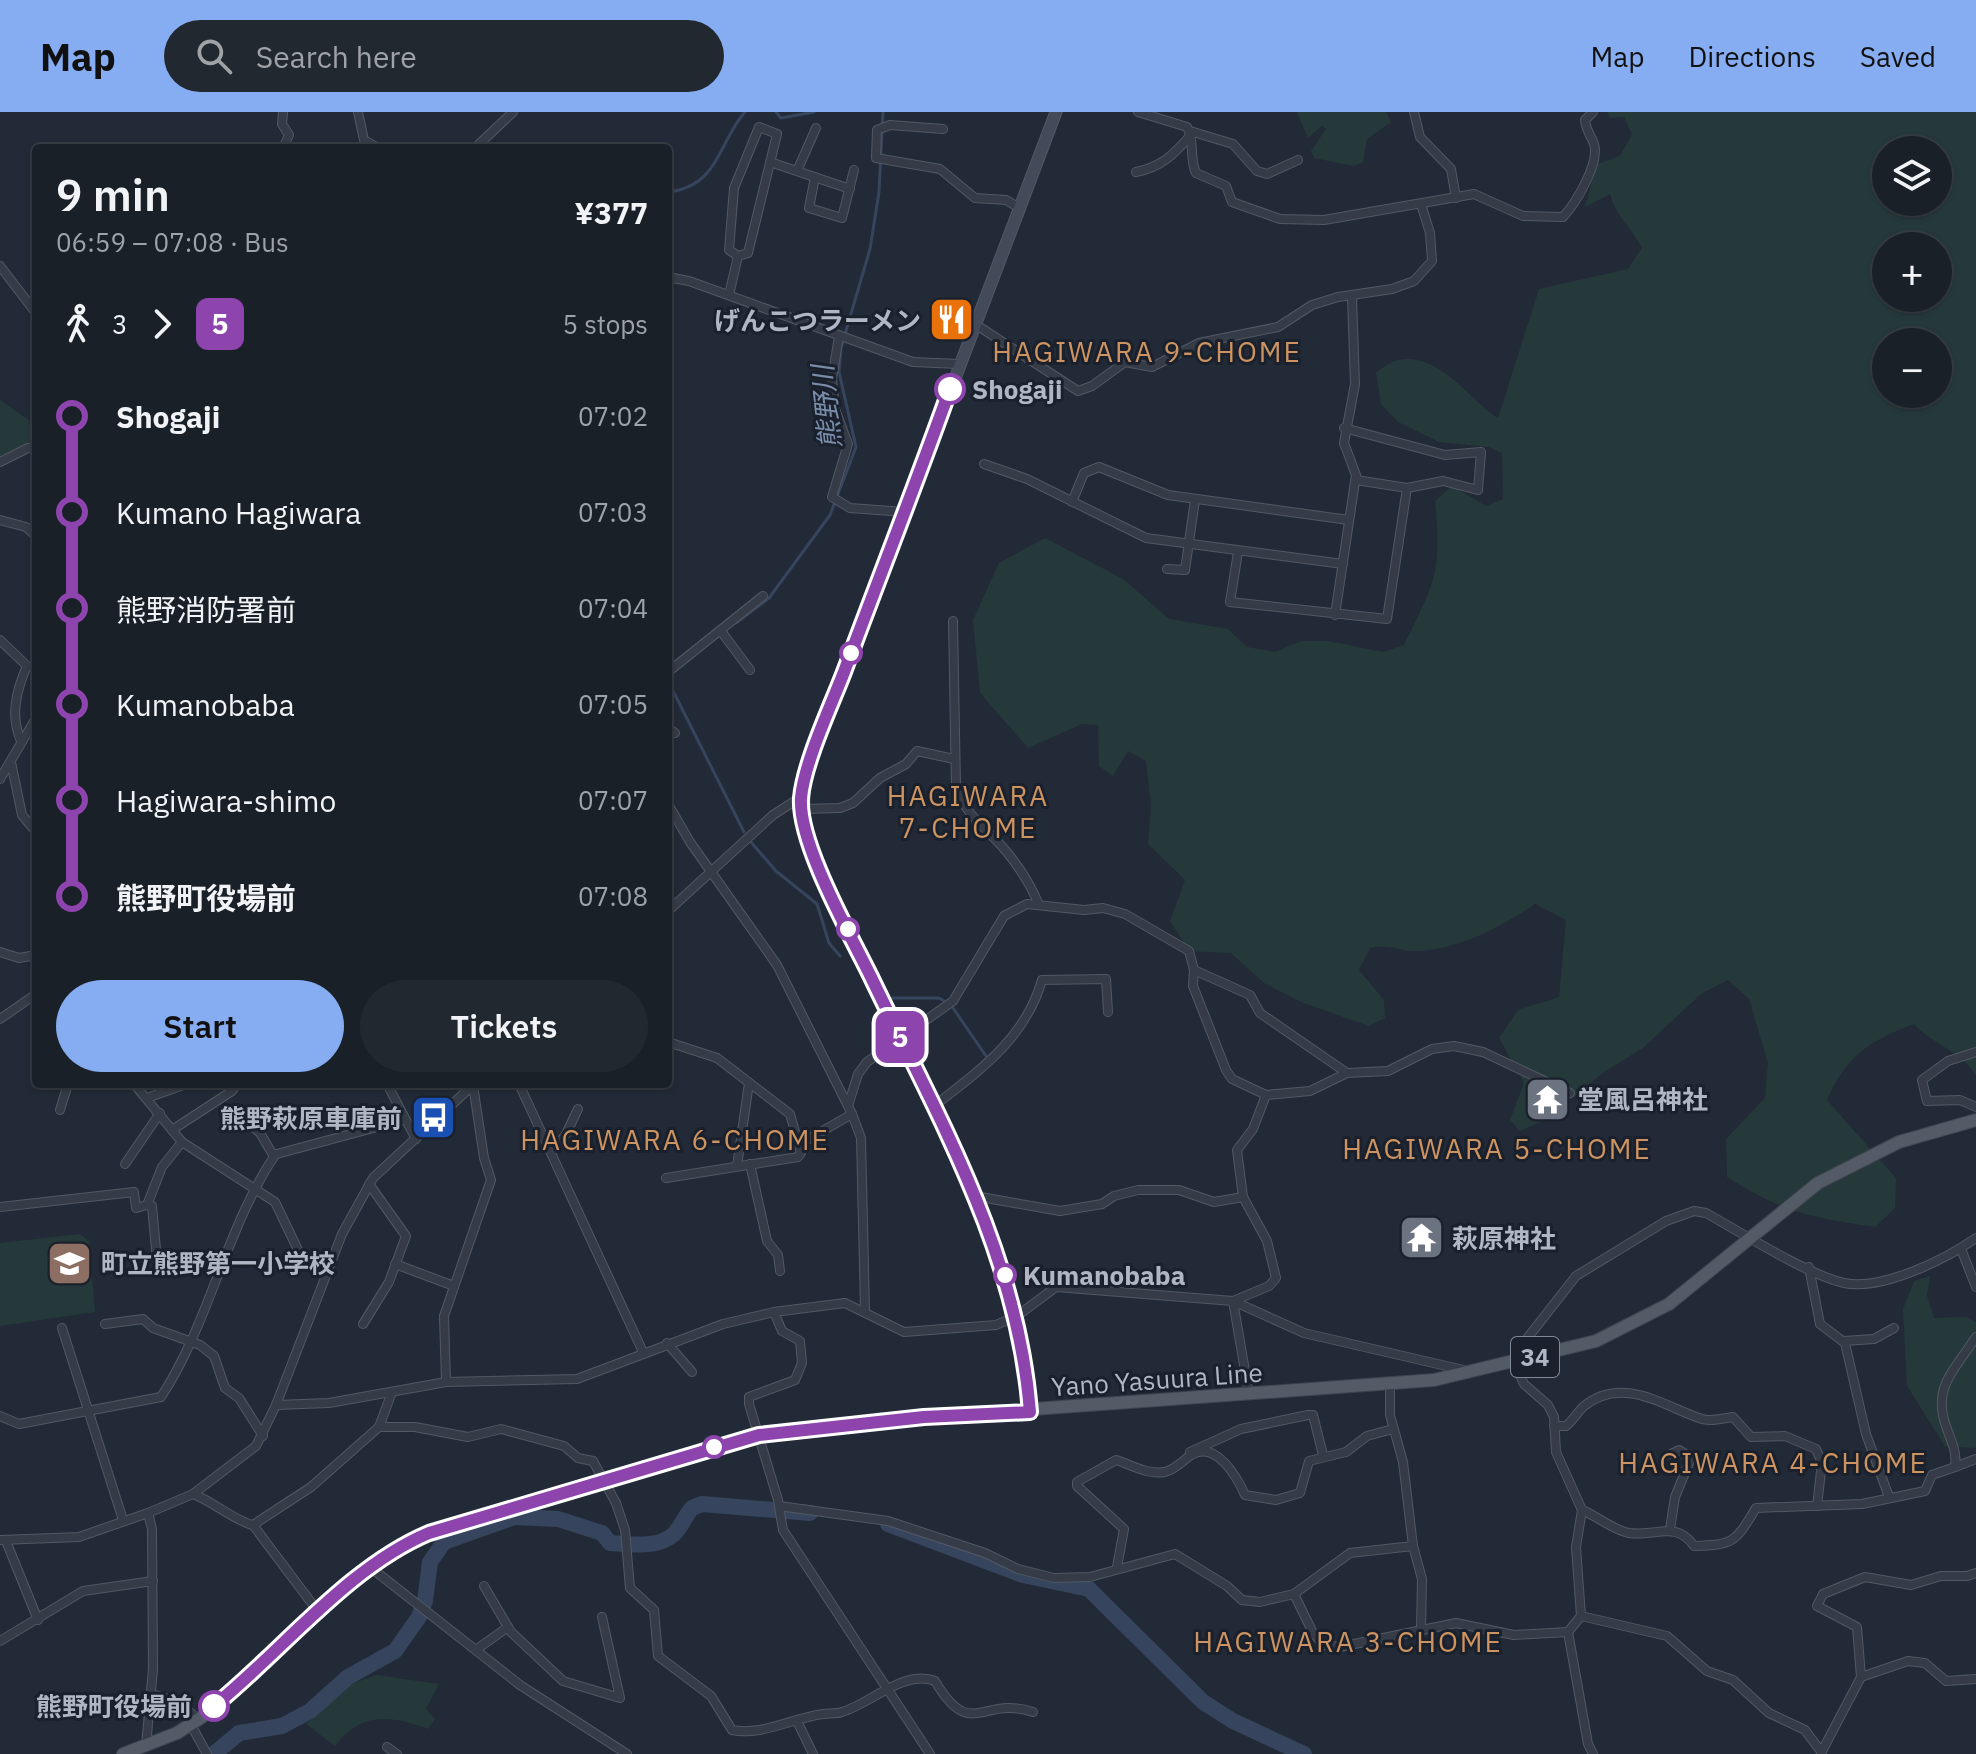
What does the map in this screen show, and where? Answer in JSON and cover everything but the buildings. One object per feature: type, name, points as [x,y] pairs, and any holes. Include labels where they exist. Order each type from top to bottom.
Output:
[{"type":"main road","points":[[1030,1412],[1026,1359],[1017,1316],[975,1196],[836,904],[804,827],[801,803],[826,719],[1056,112]]},
{"type":"main road","name":"Yano Yasuura Line","points":[[123,1754],[146,1750],[194,1722],[370,1567],[405,1543],[429,1533],[759,1435],[924,1417],[1030,1412],[1390,1383],[1473,1372],[1596,1341],[1641,1320],[1679,1297],[1818,1183],[1861,1158],[1935,1129],[1976,1120]]},
{"type":"street","points":[[283,112],[282,124],[289,135],[285,144]]},
{"type":"street","points":[[358,112],[364,140],[371,144]]},
{"type":"street","points":[[479,144],[513,112]]},
{"type":"street","points":[[1138,112],[1156,120],[1178,122],[1190,133],[1233,144],[1257,171],[1267,174],[1298,160]]},
{"type":"street","points":[[1414,112],[1420,137],[1451,169],[1456,198]]},
{"type":"street","points":[[1190,133],[1191,161],[1196,173],[1226,186],[1232,202],[1280,219],[1324,220],[1474,194],[1523,216],[1563,217],[1594,158],[1595,145],[1586,132],[1585,120],[1593,112]]},
{"type":"street","points":[[943,129],[890,125],[877,130],[876,158],[940,169],[975,198],[1006,200],[1021,209]]},
{"type":"street","points":[[759,127],[777,134],[748,253],[738,256],[729,250],[734,188],[759,127]]},
{"type":"street","points":[[797,171],[816,128]]},
{"type":"street","points":[[1136,172],[1154,169],[1170,158],[1190,133]]},
{"type":"street","points":[[770,162],[850,189]]},
{"type":"street","points":[[815,177],[809,208],[842,218],[854,170]]},
{"type":"street","points":[[975,324],[1078,391],[1092,386],[1125,362],[1152,367],[1199,343],[1278,327],[1312,305],[1414,281],[1432,261],[1430,233],[1421,204]]},
{"type":"street","points":[[729,295],[738,256]]},
{"type":"street","points":[[0,266],[32,308]]},
{"type":"street","points":[[672,278],[729,295],[913,362],[959,364]]},
{"type":"street","points":[[1335,615],[1356,480],[1344,443],[1344,428],[1355,384],[1352,297]]},
{"type":"street","points":[[839,336],[832,379],[835,409],[848,444],[832,497],[850,508],[905,512]]},
{"type":"street","points":[[1344,428],[1445,455],[1481,452],[1478,490],[1443,481],[1407,488],[1356,480]]},
{"type":"street","points":[[0,462],[32,448]]},
{"type":"street","points":[[984,464],[1027,479],[1146,538],[1343,564]]},
{"type":"street","points":[[1072,502],[1084,473],[1099,467],[1168,495],[1349,520]]},
{"type":"street","points":[[1238,552],[1230,602],[1387,619],[1407,488]]},
{"type":"street","points":[[1167,569],[1185,570],[1195,500]]},
{"type":"street","points":[[0,520],[26,527],[32,532]]},
{"type":"street","points":[[672,669],[763,596]]},
{"type":"street","points":[[953,621],[956,787],[964,809],[1005,849],[1028,880],[1039,905]]},
{"type":"street","points":[[721,631],[750,670]]},
{"type":"street","points":[[0,640],[27,666],[16,699],[16,730],[21,741]]},
{"type":"street","points":[[0,779],[32,724]]},
{"type":"street","points":[[672,907],[773,815],[801,803],[840,808],[853,803],[880,778],[906,764],[917,751],[954,759]]},
{"type":"street","points":[[11,762],[22,815],[32,827]]},
{"type":"street","points":[[672,810],[777,965],[861,1138],[865,1310]]},
{"type":"street","points":[[800,1144],[850,1110],[858,1074],[867,1062],[953,1001],[1004,916],[1027,904],[1084,910],[1103,908],[1125,914],[1189,951],[1194,970],[1193,986],[1232,1079],[1266,1095],[1310,1091],[1347,1073],[1388,1071],[1432,1049],[1454,1046],[1483,1052],[1570,1093]]},
{"type":"street","points":[[0,952],[19,958],[32,956]]},
{"type":"street","points":[[1194,970],[1250,995],[1260,1013],[1347,1073]]},
{"type":"street","points":[[934,1106],[1002,1053],[1034,1005],[1042,980],[1106,979],[1108,1012]]},
{"type":"street","points":[[0,1019],[32,997]]},
{"type":"street","points":[[666,1178],[798,1157],[800,1144],[790,1114],[717,1058],[672,1043]]},
{"type":"street","points":[[1976,1052],[1948,1061],[1922,1080],[1927,1101],[1960,1100],[1976,1107]]},
{"type":"street","points":[[737,1166],[749,1083]]},
{"type":"street","points":[[60,1110],[67,1088]]},
{"type":"street","points":[[138,1088],[182,1142],[275,1202],[299,1252],[329,1271]]},
{"type":"street","points":[[147,1098],[175,1088]]},
{"type":"street","points":[[172,1130],[234,1088]]},
{"type":"street","points":[[389,1088],[403,1120],[416,1139]]},
{"type":"street","points":[[38,1620],[3,1540],[79,1537],[148,1513],[193,1494],[256,1446],[276,1405],[342,1234],[369,1184],[470,1088]]},
{"type":"street","points":[[446,1382],[444,1316],[491,1180],[484,1158],[475,1088]]},
{"type":"street","points":[[521,1088],[643,1352]]},
{"type":"street","points":[[1233,1301],[1269,1286],[1276,1278],[1267,1241],[1243,1197],[1238,1145],[1253,1129],[1266,1095]]},
{"type":"street","points":[[551,1153],[566,1134],[578,1109]]},
{"type":"street","points":[[125,1164],[160,1113]]},
{"type":"street","points":[[0,1416],[19,1424],[161,1397],[191,1343],[252,1189],[275,1155],[403,1120]]},
{"type":"street","points":[[251,1125],[275,1155]]},
{"type":"street","points":[[147,1205],[162,1167],[182,1142]]},
{"type":"street","points":[[750,1164],[767,1241],[778,1255],[780,1271]]},
{"type":"street","points":[[363,1324],[389,1282],[406,1236],[369,1184]]},
{"type":"street","points":[[975,1196],[1060,1211],[1102,1204],[1114,1196],[1138,1190],[1179,1190],[1214,1202],[1243,1197]]},
{"type":"street","points":[[0,1207],[134,1192],[136,1208],[152,1206],[157,1260]]},
{"type":"street","points":[[1294,1594],[1313,1633],[1324,1645],[1340,1647],[1456,1623],[1514,1635],[1568,1632],[1581,1616],[1576,1547],[1582,1510],[1556,1452],[1548,1405],[1524,1384],[1514,1362],[1518,1350],[1576,1276],[1666,1221],[1694,1211],[1706,1213],[1847,1284],[1861,1284],[1911,1272],[1961,1249],[1976,1238]]},
{"type":"street","points":[[1961,1249],[1976,1287]]},
{"type":"street","points":[[395,1264],[454,1286]]},
{"type":"street","points":[[1809,1267],[1820,1324],[1844,1341],[1874,1339],[1894,1328]]},
{"type":"street","points":[[276,1405],[317,1405],[446,1382],[577,1379],[667,1343],[774,1312],[845,1303],[865,1310],[880,1323],[904,1332],[996,1325],[1017,1316],[1056,1287],[1233,1301],[1304,1333],[1473,1372]]},
{"type":"street","points":[[1233,1301],[1249,1394]]},
{"type":"street","points":[[774,1312],[782,1331],[800,1341],[802,1363],[795,1380],[749,1397],[786,1540],[890,1689],[930,1754]]},
{"type":"street","points":[[105,1324],[143,1319],[153,1328],[200,1345],[214,1356],[225,1388],[239,1398],[263,1436]]},
{"type":"street","points":[[62,1328],[123,1520]]},
{"type":"street","points":[[1955,1467],[1956,1453],[1939,1399],[1946,1381],[1976,1337]]},
{"type":"street","points":[[1844,1341],[1866,1434],[1889,1497]]},
{"type":"street","points":[[667,1343],[692,1372]]},
{"type":"street","points":[[1390,1383],[1393,1429],[1403,1462],[1413,1546],[1422,1579],[1421,1629]]},
{"type":"street","points":[[253,1525],[311,1487],[379,1427],[392,1392]]},
{"type":"street","points":[[1554,1426],[1566,1426],[1583,1407],[1604,1396],[1623,1393],[1650,1396],[1705,1420],[1733,1417],[1751,1437],[1785,1436],[1816,1449],[1822,1463],[1817,1506]]},
{"type":"street","points":[[1117,1567],[1124,1529],[1079,1490],[1077,1482],[1116,1460],[1147,1472],[1163,1472],[1175,1468],[1194,1448],[1239,1430],[1308,1415],[1313,1415],[1323,1455]]},
{"type":"street","points":[[379,1427],[415,1427],[468,1437],[501,1429],[564,1446],[578,1458],[593,1461],[604,1479],[625,1530],[630,1588],[654,1610],[655,1648],[661,1661],[686,1674],[711,1696],[732,1730],[753,1733],[841,1712],[890,1689],[929,1678],[935,1681],[948,1704],[975,1715],[1005,1707],[1033,1712]]},
{"type":"street","points":[[1189,1456],[1209,1452],[1230,1469],[1245,1495],[1276,1500],[1300,1493],[1309,1461],[1323,1455],[1346,1452],[1367,1436],[1393,1429]]},
{"type":"street","points":[[1670,1529],[1675,1497],[1691,1458],[1679,1450],[1671,1454]]},
{"type":"street","points":[[1582,1510],[1630,1533],[1670,1529],[1686,1534],[1694,1546],[1727,1545],[1741,1534],[1756,1508],[1862,1504],[1925,1491],[1932,1475],[1976,1459]]},
{"type":"street","points":[[193,1494],[215,1502],[245,1523],[253,1525],[319,1613]]},
{"type":"street","points":[[779,1506],[888,1521],[1044,1576],[1080,1579],[1175,1554],[1227,1586],[1242,1600],[1278,1600],[1294,1594],[1350,1553],[1413,1546]]},
{"type":"street","points":[[146,1750],[151,1694],[153,1581],[148,1513]]},
{"type":"street","points":[[370,1567],[520,1685],[627,1754]]},
{"type":"street","points":[[1581,1616],[1667,1636],[1707,1671],[1733,1680],[1769,1713],[1805,1730],[1822,1753],[1861,1677],[1857,1627],[1817,1606],[1823,1594],[1865,1577],[1911,1585],[1941,1576],[1976,1573]]},
{"type":"street","points":[[0,1641],[83,1591],[153,1581]]},
{"type":"street","points":[[484,1586],[508,1627],[563,1681],[620,1698],[602,1617]]},
{"type":"street","points":[[477,1649],[508,1627]]},
{"type":"street","points":[[1568,1632],[1588,1744],[1593,1754]]},
{"type":"street","points":[[1861,1677],[1908,1661],[1925,1663],[1946,1681],[1976,1679]]},
{"type":"street","points":[[151,1694],[179,1702],[194,1722],[205,1751]]},
{"type":"street","points":[[797,1721],[813,1754]]},
{"type":"street","points":[[387,1747],[397,1754]]},
{"type":"shaded area","points":[[1297,112],[1386,112],[1391,122],[1367,139],[1363,162],[1354,166],[1314,158],[1311,151],[1326,129],[1322,126],[1308,138]]},
{"type":"shaded area","points":[[1608,112],[1976,112],[1976,1075],[1963,1060],[1914,1024],[1872,1044],[1842,1072],[1827,1100],[1896,1178],[1895,1208],[1875,1227],[1798,1212],[1765,1199],[1727,1177],[1726,1139],[1765,1098],[1768,1063],[1749,999],[1728,980],[1701,994],[1643,1048],[1604,1072],[1545,1120],[1520,1131],[1510,1120],[1524,1083],[1499,1038],[1518,1010],[1559,997],[1566,920],[1535,904],[1509,921],[1449,946],[1419,951],[1384,946],[1370,948],[1359,970],[1384,1000],[1385,1018],[1369,1026],[1301,1002],[1264,983],[1231,953],[1189,951],[1170,921],[1185,880],[1148,844],[1151,805],[1146,761],[1128,751],[1113,776],[1099,766],[1098,725],[1082,724],[1028,748],[980,693],[973,620],[999,563],[1045,538],[1123,579],[1169,619],[1228,629],[1247,647],[1275,652],[1301,641],[1328,641],[1383,652],[1404,645],[1434,576],[1437,545],[1435,501],[1452,486],[1486,506],[1503,499],[1502,453],[1489,447],[1439,442],[1398,422],[1381,404],[1376,372],[1398,360],[1413,359],[1427,363],[1452,379],[1498,418],[1539,289],[1628,269],[1642,248],[1610,194],[1585,207],[1597,164],[1620,156],[1632,134],[1624,117],[1609,118]]},
{"type":"shaded area","points":[[0,400],[32,422],[32,451],[0,464]]},
{"type":"shaded area","points":[[80,1234],[89,1241],[95,1312],[0,1326],[0,1243]]},
{"type":"shaded area","points":[[1930,1276],[1927,1296],[1934,1318],[1966,1317],[1976,1322],[1976,1448],[1945,1446],[1907,1386],[1903,1309],[1914,1281]]},
{"type":"shaded area","points":[[377,1675],[439,1684],[426,1709],[435,1719],[428,1729],[389,1719],[366,1722],[355,1727],[335,1746],[306,1724],[345,1686]]},
{"type":"waterway","points":[[672,191],[685,188],[708,172],[745,112]]},
{"type":"waterway","points":[[776,112],[781,118],[814,112]]},
{"type":"waterway","name":"熊野川","points":[[736,623],[769,598],[830,515],[856,447],[839,372],[841,348],[870,249],[879,192],[883,112]]},
{"type":"waterway","name":"熊野川","points":[[672,689],[744,832]]},
{"type":"waterway","name":"熊野川","points":[[750,841],[776,871],[817,904],[829,943],[840,956]]},
{"type":"waterway","name":"熊野川","points":[[892,998],[939,998],[946,1002]]},
{"type":"waterway","name":"熊野川","points":[[953,1008],[986,1056]]},
{"type":"waterway","points":[[214,1754],[239,1733],[282,1726],[310,1711],[348,1677],[395,1651],[419,1617],[425,1601],[430,1562],[444,1542],[514,1517],[558,1519],[602,1533],[610,1543],[643,1544],[667,1539],[692,1508],[702,1504],[810,1513]]},
{"type":"waterway","points":[[888,1524],[1023,1575],[1089,1589],[1203,1702],[1233,1721],[1304,1754]]},
{"type":"bus line","name":"5","points":[[214,1706],[370,1567],[405,1543],[429,1533],[759,1435],[924,1417],[1030,1412],[1026,1359],[1005,1273],[975,1196],[927,1090],[836,904],[804,827],[801,809],[804,784],[826,719],[950,389]]},
{"type":"place","name":"げんこつラーメン","points":[[952,320]]},
{"type":"place","name":"Shogaji","points":[[950,389]]},
{"type":"place","name":"堂風呂神社","points":[[1547,1099]]},
{"type":"place","name":"熊野萩原車庫前","points":[[433,1118]]},
{"type":"place","name":"萩原神社","points":[[1421,1238]]},
{"type":"place","name":"町立熊野第一小学校","points":[[70,1263]]},
{"type":"place","name":"Kumanobaba","points":[[1005,1275]]},
{"type":"place","name":"熊野町役場前","points":[[214,1706]]},
{"type":"district","name":"HAGIWARA 9-CHOME","points":[[1147,351]]},
{"type":"district","name":"HAGIWARA 7-CHOME","points":[[968,811]]},
{"type":"district","name":"HAGIWARA 6-CHOME","points":[[675,1139]]},
{"type":"district","name":"HAGIWARA 5-CHOME","points":[[1497,1148]]},
{"type":"district","name":"HAGIWARA 4-CHOME","points":[[1773,1462]]},
{"type":"district","name":"HAGIWARA 3-CHOME","points":[[1348,1641]]}]
